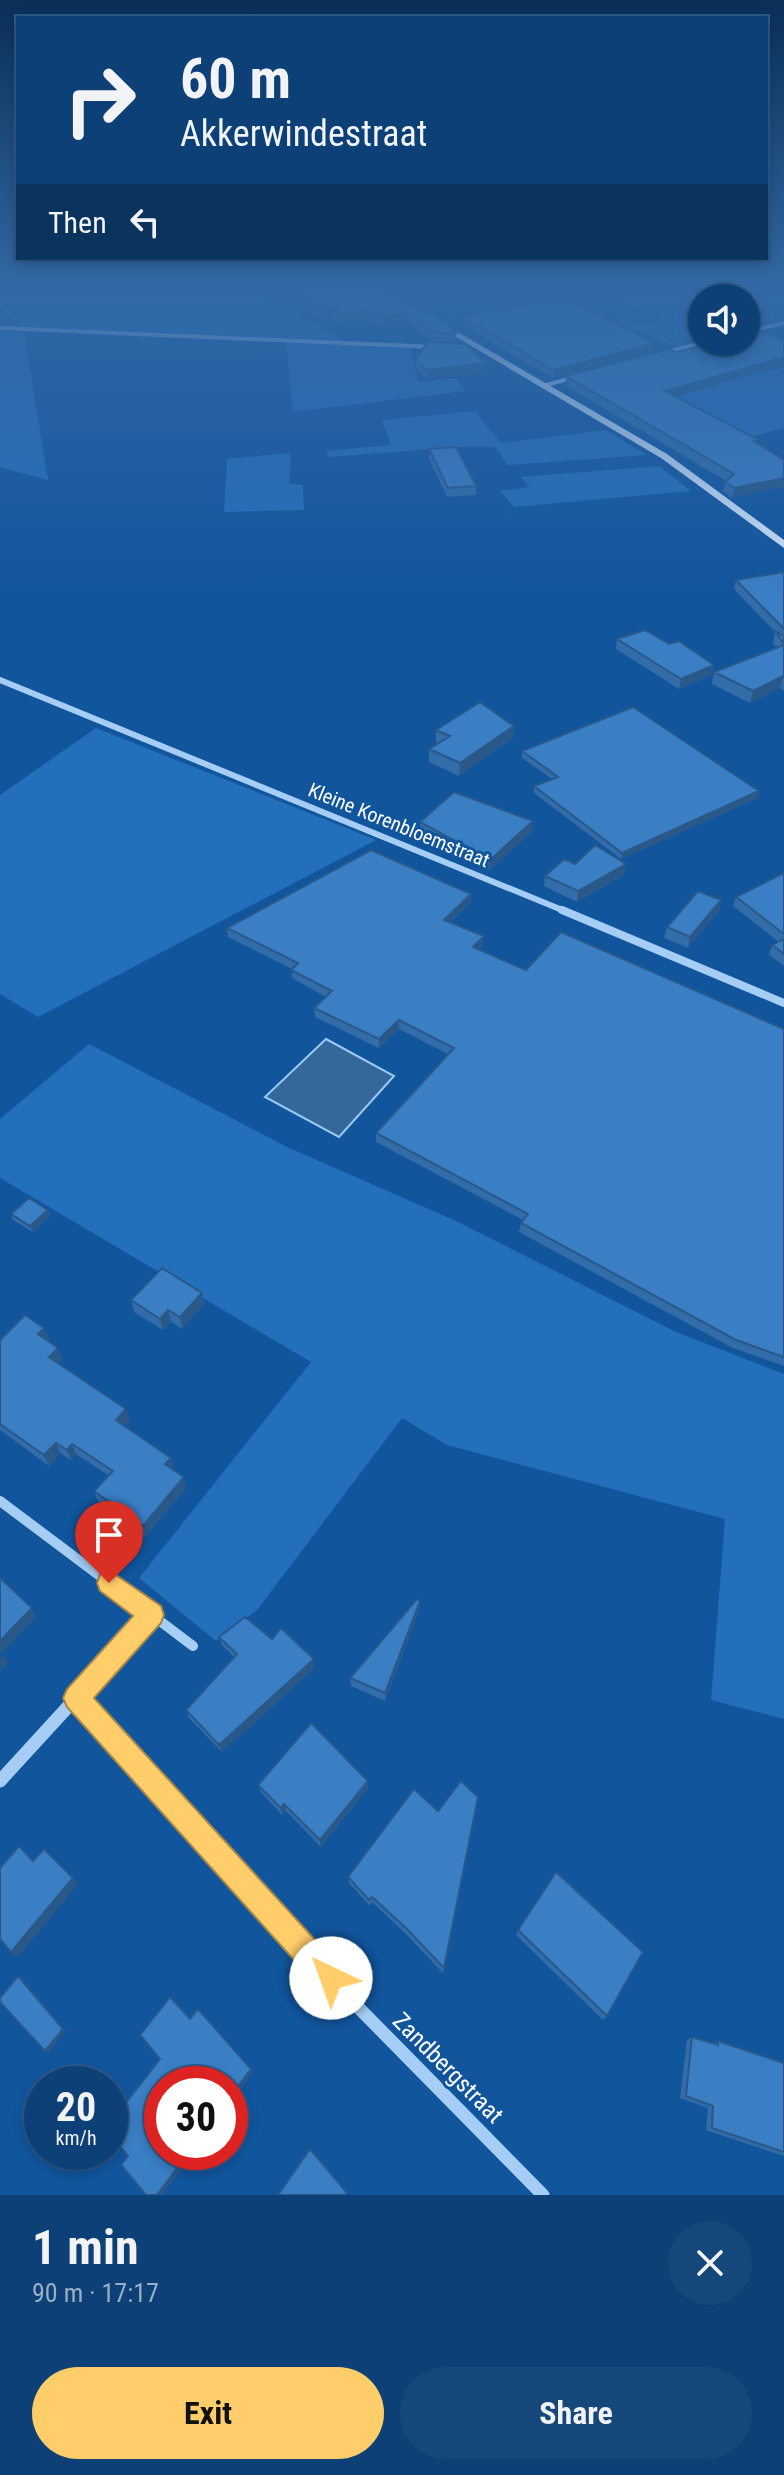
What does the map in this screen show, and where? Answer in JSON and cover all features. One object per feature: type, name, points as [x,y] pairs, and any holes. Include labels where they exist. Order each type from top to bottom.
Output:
[{"type":"street","points":[[550,390],[664,456],[784,545]]},
{"type":"street","name":"Kleine Korenbloemstraat","points":[[0,680],[784,1003]]},
{"type":"street","points":[[0,1501],[193,1646]]},
{"type":"street","points":[[0,1781],[152,1615]]},
{"type":"street","name":"Zandbergstraat","points":[[76,1698],[352,2001],[543,2195]]},
{"type":"shaded area","points":[[0,390],[33,390],[48,480],[0,467]]},
{"type":"shaded area","points":[[291,390],[466,391],[293,412]]},
{"type":"shaded area","points":[[693,390],[784,390],[784,428],[744,439],[668,397]]},
{"type":"shaded area","points":[[475,411],[501,443],[606,430],[646,455],[508,465],[495,447],[328,457],[326,451],[391,445],[382,420]]},
{"type":"shaded area","points":[[291,453],[289,484],[303,485],[304,510],[224,512],[227,459]]},
{"type":"shaded area","points":[[659,466],[691,491],[514,507],[500,491],[529,487],[521,477]]},
{"type":"shaded area","points":[[96,728],[376,840],[38,1017],[0,994],[0,795]]},
{"type":"shaded area","points":[[326,1039],[394,1076],[339,1137],[265,1097]]},
{"type":"shaded area","points":[[89,1044],[287,1147],[456,1221],[676,1332],[784,1374],[784,1719],[711,1700],[725,1519],[447,1445],[402,1418],[257,1610],[216,1641],[139,1578],[311,1362],[0,1178],[0,1119]]},
{"type":"building","points":[[591,390],[667,390],[759,440],[754,441],[784,460],[784,478],[734,488],[725,482],[734,474]]},
{"type":"building","points":[[456,447],[476,486],[448,488],[429,449]]},
{"type":"building","points":[[784,572],[784,629],[736,580]]},
{"type":"building","points":[[645,630],[669,644],[679,641],[714,665],[681,679],[617,639]]},
{"type":"building","points":[[784,645],[784,677],[753,691],[714,672]]},
{"type":"building","points":[[480,702],[514,726],[460,763],[429,749],[450,736],[436,730]]},
{"type":"building","points":[[633,707],[759,791],[622,853],[534,786],[558,777],[522,751]]},
{"type":"building","points":[[454,792],[533,821],[490,860],[420,822]]},
{"type":"building","points":[[595,845],[626,864],[578,891],[545,876],[564,859],[575,864]]},
{"type":"building","points":[[371,850],[471,894],[444,920],[484,936],[473,947],[526,970],[561,932],[784,1029],[784,1357],[736,1340],[521,1223],[528,1214],[376,1133],[454,1048],[399,1020],[379,1039],[314,1008],[332,991],[291,970],[298,963],[227,928]]},
{"type":"building","points":[[784,873],[784,934],[736,897]]},
{"type":"building","points":[[698,891],[721,900],[690,937],[667,927]]},
{"type":"building","points":[[784,939],[784,954],[772,945]]},
{"type":"building","points":[[29,1198],[48,1210],[30,1226],[11,1214]]},
{"type":"building","points":[[162,1268],[202,1293],[180,1317],[168,1310],[160,1319],[131,1300]]},
{"type":"building","points":[[25,1315],[44,1328],[38,1334],[58,1348],[49,1357],[126,1409],[116,1420],[171,1458],[165,1464],[184,1477],[143,1526],[94,1491],[113,1471],[72,1444],[67,1450],[56,1443],[44,1455],[0,1424],[0,1340]]},
{"type":"building","points":[[0,1578],[32,1608],[0,1641]]},
{"type":"building","points":[[417,1599],[420,1601],[385,1693],[350,1678]]},
{"type":"building","points":[[245,1617],[272,1639],[281,1628],[314,1659],[219,1745],[186,1710],[237,1654],[219,1637]]},
{"type":"building","points":[[311,1723],[368,1781],[320,1840],[284,1804],[281,1808],[258,1785]]},
{"type":"building","points":[[461,1781],[478,1797],[444,1968],[407,1929],[372,1897],[369,1900],[348,1877],[414,1789],[438,1811]]},
{"type":"building","points":[[19,1846],[33,1861],[44,1849],[73,1878],[11,1952],[0,1939],[0,1868]]},
{"type":"building","points":[[556,1872],[643,1952],[607,2016],[518,1930]]},
{"type":"building","points":[[18,1976],[63,2029],[45,2051],[0,2002]]},
{"type":"building","points":[[170,1997],[190,2019],[198,2009],[251,2069],[248,2073],[248,2066],[155,2066],[160,2059],[140,2035]]},
{"type":"building","points":[[692,2037],[718,2045],[718,2041],[784,2063],[784,2152],[712,2128],[713,2106],[686,2096]]},
{"type":"building","points":[[144,2079],[144,2170],[176,2170],[157,2195],[146,2195],[125,2170],[128,2170],[128,2100]]},
{"type":"building","points":[[310,2149],[347,2193],[346,2195],[278,2195]]},
{"type":"route","points":[[109,1583],[152,1615],[76,1698],[331,1978]]}]
